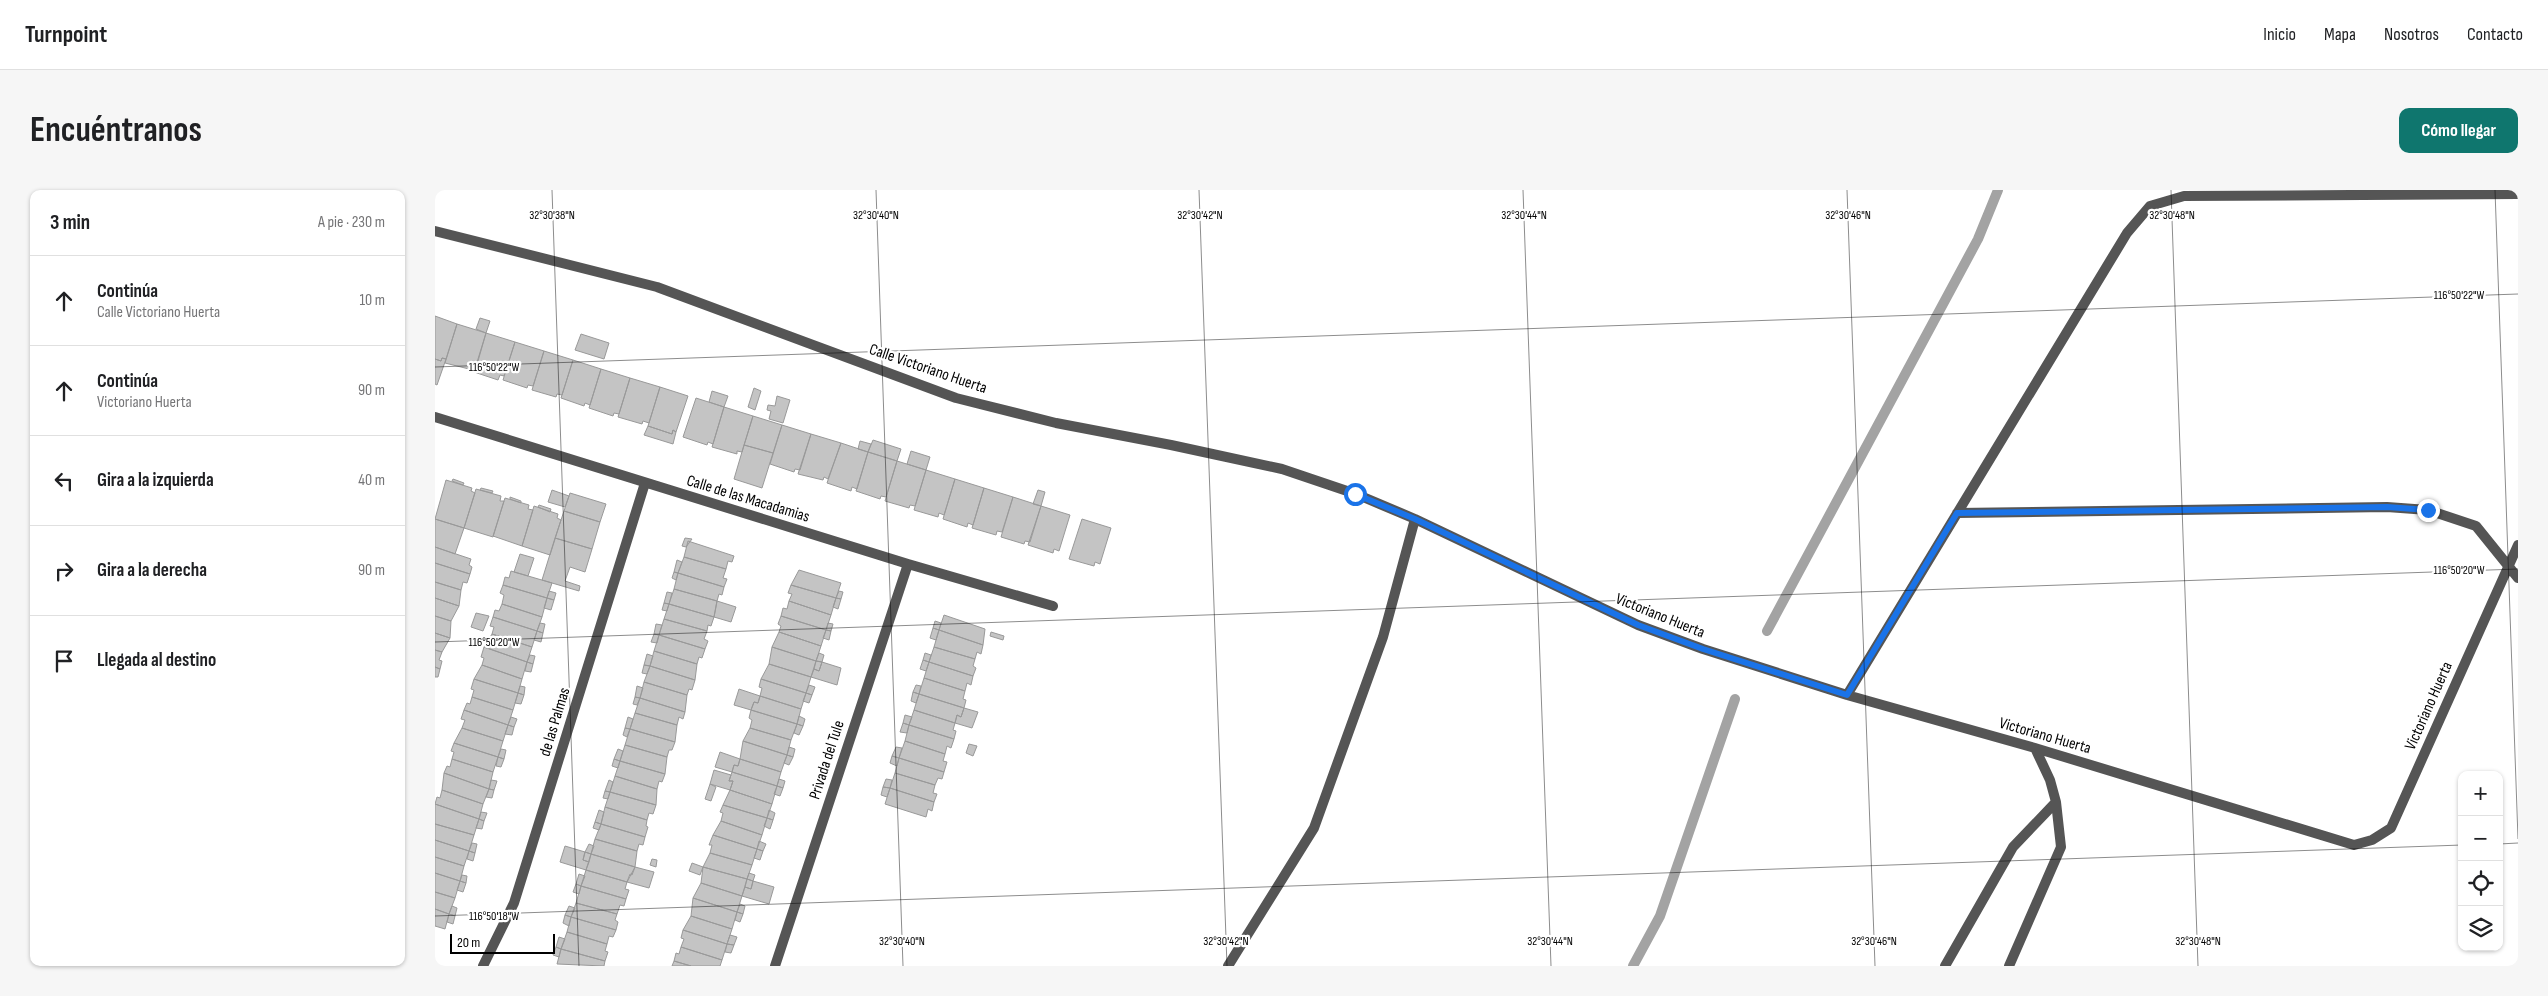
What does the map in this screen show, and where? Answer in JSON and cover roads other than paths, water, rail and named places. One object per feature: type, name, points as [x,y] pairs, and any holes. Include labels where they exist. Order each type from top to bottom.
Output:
[{"type":"street","points":[[1847,695],[2127,233],[2150,206],[2184,196],[2518,194]]},
{"type":"street","name":"Calle Victoriano Huerta","points":[[435,231],[657,287],[956,398],[1056,423],[1171,444],[1282,469],[1355,494],[1415,519]]},
{"type":"street","name":"Calle de las Macadamias","points":[[435,417],[908,564],[1053,606]]},
{"type":"street","name":"de las Palmas","points":[[483,966],[514,903],[645,483]]},
{"type":"street","points":[[1957,513],[2387,507],[2428,510],[2476,526],[2518,578]]},
{"type":"street","points":[[1228,966],[1314,828],[1383,637],[1415,519]]},
{"type":"street","name":"Victoriano Huerta","points":[[1415,519],[1638,625],[1703,649],[1847,695],[2035,748],[2354,845],[2372,840],[2391,828],[2518,545]]},
{"type":"street","name":"Privada del Tule","points":[[775,966],[908,564]]},
{"type":"street","points":[[2009,966],[2061,847],[2055,802],[2049,780],[2035,748]]},
{"type":"street","points":[[1945,966],[2013,847],[2055,802]]},
{"type":"waterway","points":[[1767,631],[1978,239],[1998,190]]},
{"type":"waterway","points":[[1633,966],[1660,916],[1735,699]]}]
